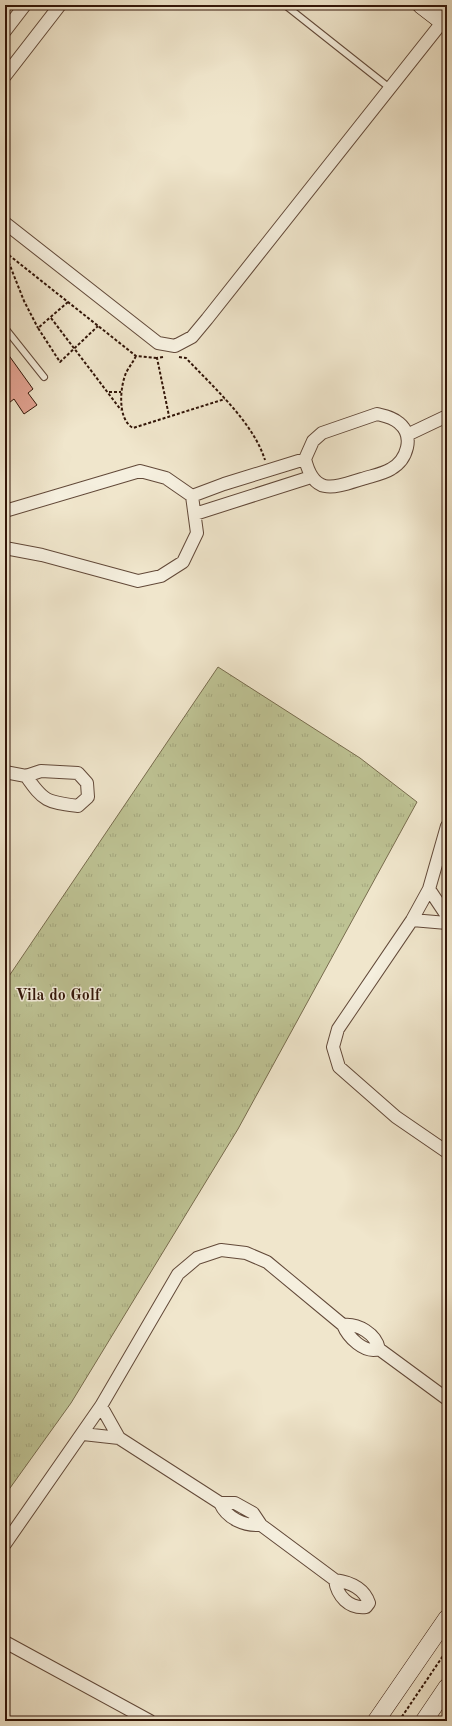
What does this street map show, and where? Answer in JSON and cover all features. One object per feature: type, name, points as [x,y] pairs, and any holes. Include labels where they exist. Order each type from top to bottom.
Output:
[{"type":"main road","points":[[421,5],[446,21]]},
{"type":"main road","points":[[376,1721],[447,1618]]},
{"type":"main road","points":[[424,1721],[447,1687]]},
{"type":"street","points":[[5,31],[25,5]]},
{"type":"street","points":[[5,76],[60,5]]},
{"type":"street","points":[[5,223],[158,343],[175,346],[192,337],[446,21]]},
{"type":"street","points":[[377,414],[389,416],[401,424],[407,435],[409,447],[402,460],[391,469],[336,487],[326,486],[312,477],[305,459],[313,441],[322,433],[377,414]]},
{"type":"street","points":[[407,435],[447,416]]},
{"type":"street","points":[[192,496],[224,484],[305,459]]},
{"type":"street","points":[[5,511],[140,471],[166,478],[192,496],[197,533],[183,562],[161,576],[138,581],[42,555],[5,548]]},
{"type":"street","points":[[195,514],[312,477]]},
{"type":"street","points":[[5,772],[26,776],[41,771],[78,772],[87,782],[88,797],[78,806],[56,803],[40,795],[26,776]]},
{"type":"street","points":[[447,826],[429,889],[412,920],[338,1029],[333,1047],[339,1067],[396,1117],[447,1152]]},
{"type":"street","points":[[429,889],[447,916]]},
{"type":"street","points":[[412,920],[447,923]]},
{"type":"street","points":[[5,1544],[83,1434],[101,1406],[178,1274],[197,1258],[221,1250],[246,1253],[267,1262],[343,1325],[358,1326],[375,1338],[379,1349],[447,1399]]},
{"type":"street","points":[[101,1406],[119,1438]]},
{"type":"street","points":[[83,1434],[119,1438],[220,1503],[235,1503],[252,1513],[261,1525],[335,1580]]},
{"type":"street","points":[[5,1642],[150,1721]]},
{"type":"lane","points":[[285,5],[391,89]]},
{"type":"lane","points":[[5,328],[44,376]]},
{"type":"path","points":[[5,252],[136,356],[157,358],[170,357]]},
{"type":"path","points":[[5,252],[24,301],[38,328],[60,362],[98,326]]},
{"type":"path","points":[[38,328],[51,318],[68,301]]},
{"type":"path","points":[[51,318],[122,411],[127,423],[133,428],[225,400]]},
{"type":"path","points":[[122,411],[121,392],[126,373],[136,356]]},
{"type":"path","points":[[178,357],[186,358],[225,400],[253,434],[263,454],[268,470]]},
{"type":"path","points":[[157,358],[170,416]]},
{"type":"path","points":[[108,392],[121,392]]},
{"type":"path","points":[[399,1721],[447,1650]]},
{"type":"green space","points":[[218,667],[360,758],[417,802],[238,1129],[71,1403],[5,1495],[5,982]]},
{"type":"building","points":[[5,350],[33,389],[28,393],[37,405],[24,414],[14,399],[5,406]]},
{"type":"district","name":"Vila do Golf","points":[[58,996]]}]
